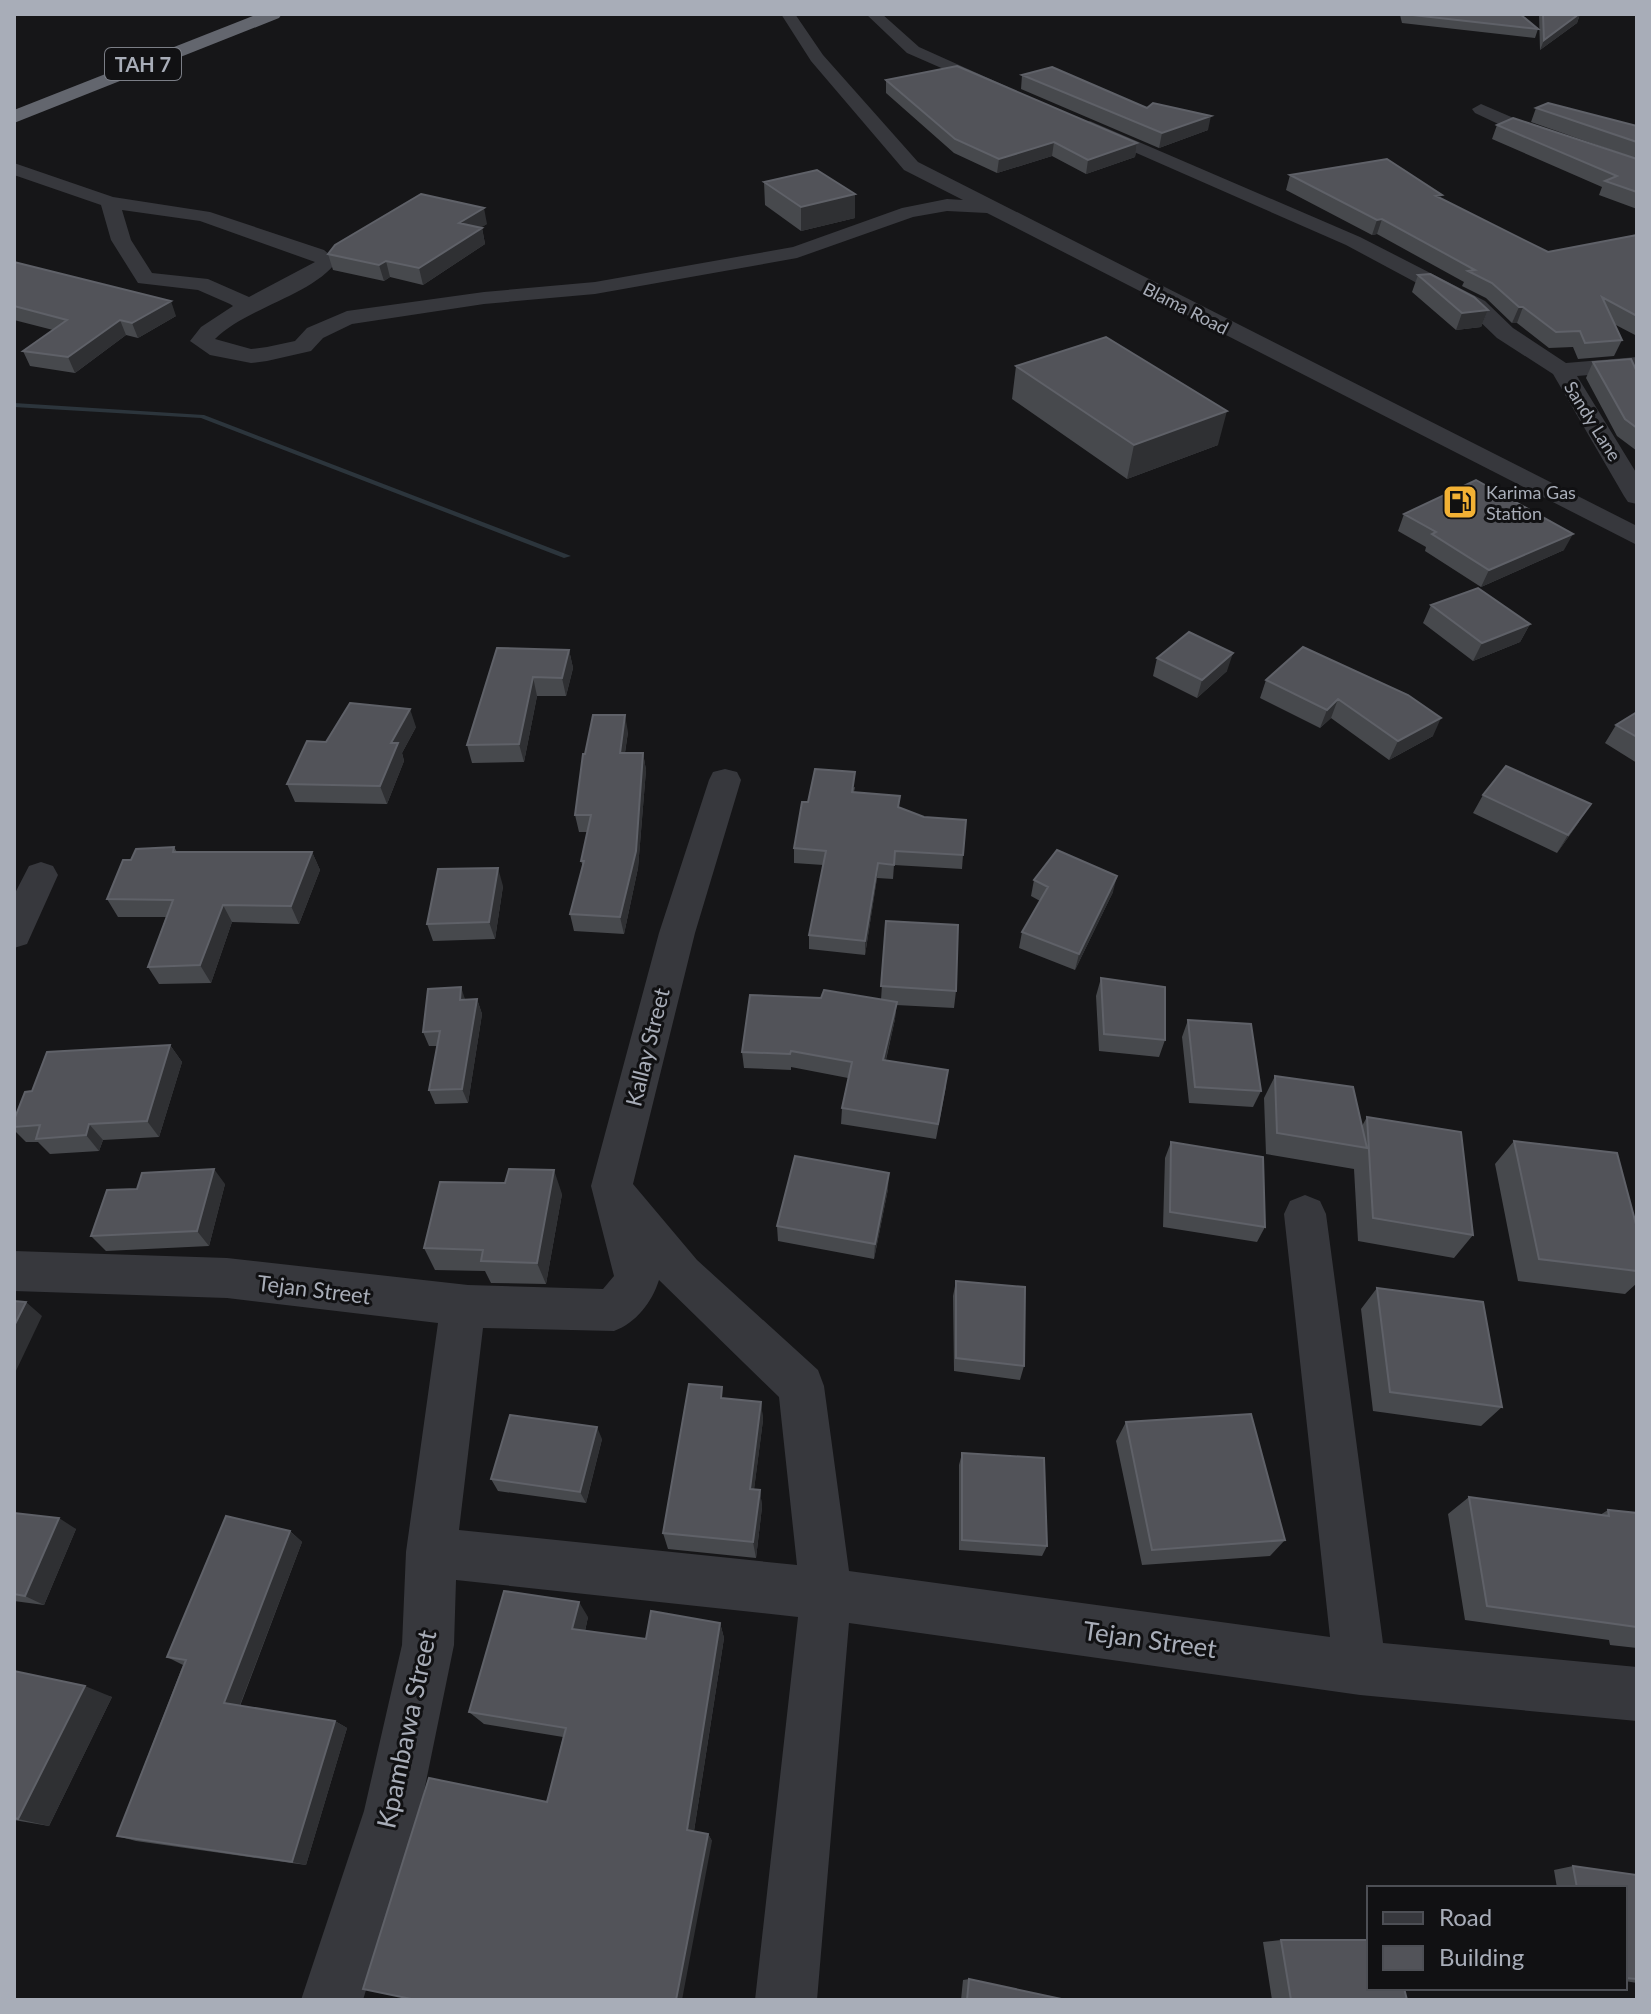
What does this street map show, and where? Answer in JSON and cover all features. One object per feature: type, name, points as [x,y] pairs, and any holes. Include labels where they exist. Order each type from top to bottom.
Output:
[{"type":"highway","name":"TAH 7","points":[[14,117],[273,14]]},
{"type":"street","name":"Blama Road","points":[[788,14],[817,58],[911,166],[1637,537]]},
{"type":"street","points":[[873,14],[913,50],[1013,93]]},
{"type":"street","points":[[1481,109],[1517,126],[1637,168]]},
{"type":"street","points":[[1069,117],[1353,241],[1477,306],[1505,333],[1562,370]]},
{"type":"street","points":[[14,169],[110,202],[203,216],[317,254],[327,261],[318,271],[206,332],[201,341],[218,350],[251,356],[303,346],[315,333],[347,318],[484,298],[595,288],[797,252],[909,212],[947,205],[991,207]]},
{"type":"street","points":[[110,202],[121,240],[145,279],[186,279],[235,295],[249,308]]},
{"type":"street","name":"Sandy Lane","points":[[1637,364],[1562,370],[1637,496]]},
{"type":"street","name":"Kallay Street","points":[[614,1310],[637,1281],[612,1186],[677,933],[725,780]]},
{"type":"street","points":[[14,934],[41,875]]},
{"type":"street","points":[[612,1186],[681,1274],[801,1386],[826,1594],[786,2000]]},
{"type":"street","points":[[1305,1214],[1360,1668]]},
{"type":"street","name":"Tejan Street","points":[[14,1271],[227,1278],[463,1307],[560,1313],[614,1310]]},
{"type":"street","name":"Kpambawa Street","points":[[332,2000],[396,1796],[428,1645],[431,1552],[463,1307]]},
{"type":"street","name":"Tejan Street","points":[[431,1552],[826,1594],[1360,1668],[1637,1694]]},
{"type":"building","points":[[1404,14],[1520,14],[1538,29]]},
{"type":"building","points":[[1543,14],[1579,14],[1544,40]]},
{"type":"building","points":[[957,66],[1137,143],[1088,160],[1054,142],[999,159],[955,139],[886,80]]},
{"type":"building","points":[[1052,67],[1147,108],[1153,103],[1211,116],[1162,133],[1022,75]]},
{"type":"building","points":[[1548,103],[1637,126],[1637,142],[1536,108]]},
{"type":"building","points":[[1513,118],[1637,159],[1637,192],[1605,181],[1617,176],[1497,125]]},
{"type":"building","points":[[1387,159],[1442,195],[1436,196],[1548,252],[1637,235],[1637,316],[1602,297],[1622,340],[1585,343],[1580,331],[1556,332],[1519,307],[1492,283],[1468,271],[1475,270],[1382,219],[1377,220],[1290,175]]},
{"type":"building","points":[[817,170],[855,194],[801,207],[764,182]]},
{"type":"building","points":[[421,194],[484,208],[459,223],[482,228],[419,268],[386,261],[379,265],[328,254],[335,245]]},
{"type":"building","points":[[14,262],[171,301],[132,323],[120,320],[68,357],[23,351],[67,320],[14,306]]},
{"type":"building","points":[[1430,274],[1474,297],[1488,310],[1462,313],[1418,275]]},
{"type":"building","points":[[1106,337],[1227,411],[1134,445],[1016,366]]},
{"type":"building","points":[[1631,359],[1637,372],[1637,428],[1625,419],[1593,362]]},
{"type":"building","points":[[1476,480],[1573,534],[1489,570],[1432,534],[1436,532],[1404,514]]},
{"type":"building","points":[[1478,588],[1530,624],[1482,643],[1431,605]]},
{"type":"building","points":[[1189,632],[1233,653],[1202,680],[1157,658]]},
{"type":"building","points":[[1303,647],[1408,695],[1441,718],[1398,741],[1338,699],[1327,710],[1266,680]]},
{"type":"building","points":[[497,648],[569,650],[562,678],[533,677],[519,744],[467,745]]},
{"type":"building","points":[[350,703],[410,709],[391,743],[398,743],[380,786],[287,784],[307,741],[326,742]]},
{"type":"building","points":[[1637,712],[1637,737],[1616,725]]},
{"type":"building","points":[[593,715],[625,715],[620,753],[643,753],[636,851],[620,917],[570,914],[584,861],[581,861],[591,815],[575,815],[583,754]]},
{"type":"building","points":[[1506,766],[1591,804],[1568,835],[1483,795]]},
{"type":"building","points":[[815,769],[855,772],[852,792],[900,796],[898,807],[924,817],[966,820],[963,855],[895,851],[894,865],[878,863],[865,941],[809,935],[826,851],[794,848],[802,802],[808,802]]},
{"type":"building","points":[[174,847],[173,852],[312,852],[291,906],[223,905],[200,965],[148,967],[173,900],[107,899],[123,860],[131,860],[136,849]]},
{"type":"building","points":[[1057,850],[1117,876],[1079,954],[1022,932],[1048,887],[1034,880]]},
{"type":"building","points":[[498,868],[489,922],[427,924],[438,869]]},
{"type":"building","points":[[886,921],[958,925],[956,991],[881,986]]},
{"type":"building","points":[[1101,978],[1165,987],[1165,1040],[1104,1034]]},
{"type":"building","points":[[461,987],[460,1000],[477,999],[462,1089],[429,1090],[440,1031],[423,1032],[428,989]]},
{"type":"building","points":[[824,990],[897,1002],[883,1060],[948,1070],[938,1124],[842,1108],[852,1062],[791,1051],[790,1054],[742,1052],[750,995],[821,998]]},
{"type":"building","points":[[1188,1020],[1251,1024],[1261,1091],[1195,1087]]},
{"type":"building","points":[[170,1045],[147,1121],[89,1124],[86,1135],[36,1139],[40,1125],[14,1127],[25,1092],[32,1091],[47,1052]]},
{"type":"building","points":[[1275,1076],[1353,1087],[1367,1148],[1277,1133]]},
{"type":"building","points":[[1367,1117],[1461,1132],[1473,1235],[1373,1218]]},
{"type":"building","points":[[1514,1141],[1617,1153],[1637,1228],[1637,1271],[1539,1259]]},
{"type":"building","points":[[1171,1142],[1263,1157],[1265,1227],[1170,1212]]},
{"type":"building","points":[[795,1156],[889,1173],[875,1244],[777,1226]]},
{"type":"building","points":[[214,1169],[197,1231],[91,1236],[107,1190],[137,1189],[142,1173]]},
{"type":"building","points":[[509,1169],[554,1170],[537,1263],[481,1261],[483,1250],[424,1248],[440,1182],[505,1183]]},
{"type":"building","points":[[956,1281],[1025,1287],[1024,1366],[956,1358]]},
{"type":"building","points":[[1377,1288],[1483,1302],[1502,1407],[1390,1392]]},
{"type":"building","points":[[14,1301],[26,1302],[14,1326]]},
{"type":"building","points":[[689,1384],[722,1387],[721,1398],[761,1402],[750,1489],[760,1490],[753,1542],[663,1533]]},
{"type":"building","points":[[1251,1414],[1285,1540],[1152,1550],[1126,1422]]},
{"type":"building","points":[[510,1415],[597,1427],[580,1492],[491,1479]]},
{"type":"building","points":[[962,1453],[1044,1458],[1047,1546],[962,1540]]},
{"type":"building","points":[[1469,1497],[1609,1516],[1608,1510],[1637,1513],[1637,1627],[1487,1606]]},
{"type":"building","points":[[14,1513],[59,1518],[25,1596],[14,1594]]},
{"type":"building","points":[[226,1516],[290,1531],[224,1703],[335,1721],[292,1862],[117,1836],[186,1660],[167,1657]]},
{"type":"building","points":[[504,1591],[579,1602],[572,1629],[646,1639],[651,1611],[720,1623],[687,1830],[708,1834],[676,2000],[416,2000],[363,1989],[429,1778],[547,1802],[566,1728],[469,1712]]},
{"type":"building","points":[[14,1671],[85,1686],[18,1819],[14,1818]]},
{"type":"building","points":[[1573,1866],[1637,1875],[1637,1979],[1627,1978],[1627,1886],[1577,1886]]},
{"type":"building","points":[[1281,1940],[1367,1940],[1367,1990],[1404,1990],[1407,2000],[1291,2000]]},
{"type":"building","points":[[969,1979],[1066,2000],[967,2000]]},
{"type":"waterway","points":[[747,14],[770,16]]},
{"type":"waterway","points":[[14,405],[202,416],[567,556]]},
{"type":"place","name":"Karima Gas Station","points":[[1460,502]]}]
